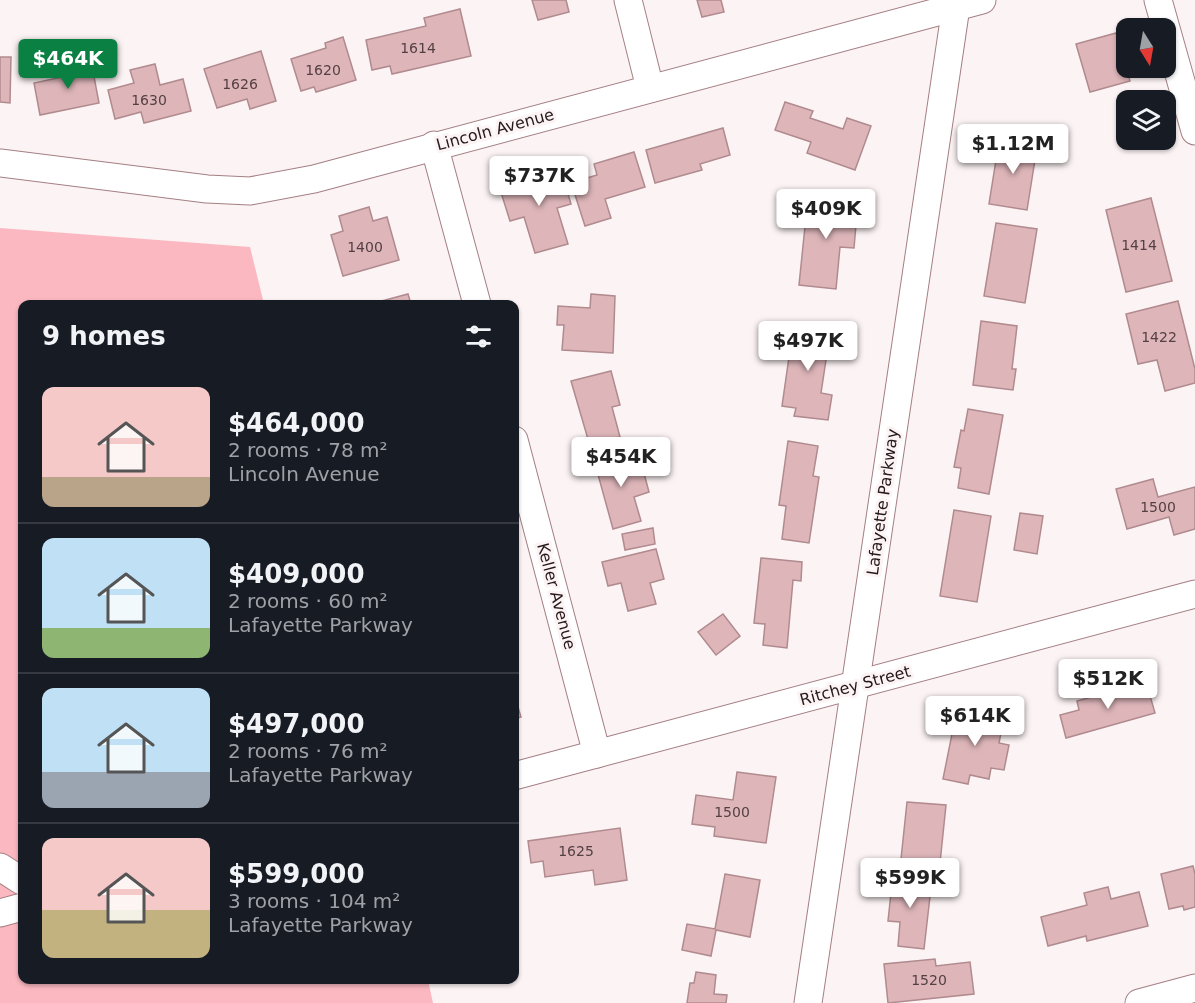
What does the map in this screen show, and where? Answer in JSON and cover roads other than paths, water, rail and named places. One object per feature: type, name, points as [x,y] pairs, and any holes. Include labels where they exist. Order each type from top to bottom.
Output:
[{"type":"street","points":[[628,0],[650,88]]},
{"type":"street","name":"Lincoln Avenue","points":[[0,163],[207,189],[250,191],[314,178],[956,4],[982,0]]},
{"type":"street","points":[[1158,0],[1195,131]]},
{"type":"street","name":"Lafayette Parkway","points":[[808,1003],[956,4]]},
{"type":"street","points":[[434,146],[476,300]]},
{"type":"street","name":"Keller Avenue","points":[[519,459],[597,754]]},
{"type":"street","name":"Ritchey Street","points":[[519,775],[1195,594]]},
{"type":"street","points":[[0,867],[18,878]]},
{"type":"street","points":[[0,913],[18,908]]},
{"type":"street","points":[[1139,1003],[1195,988]]}]
